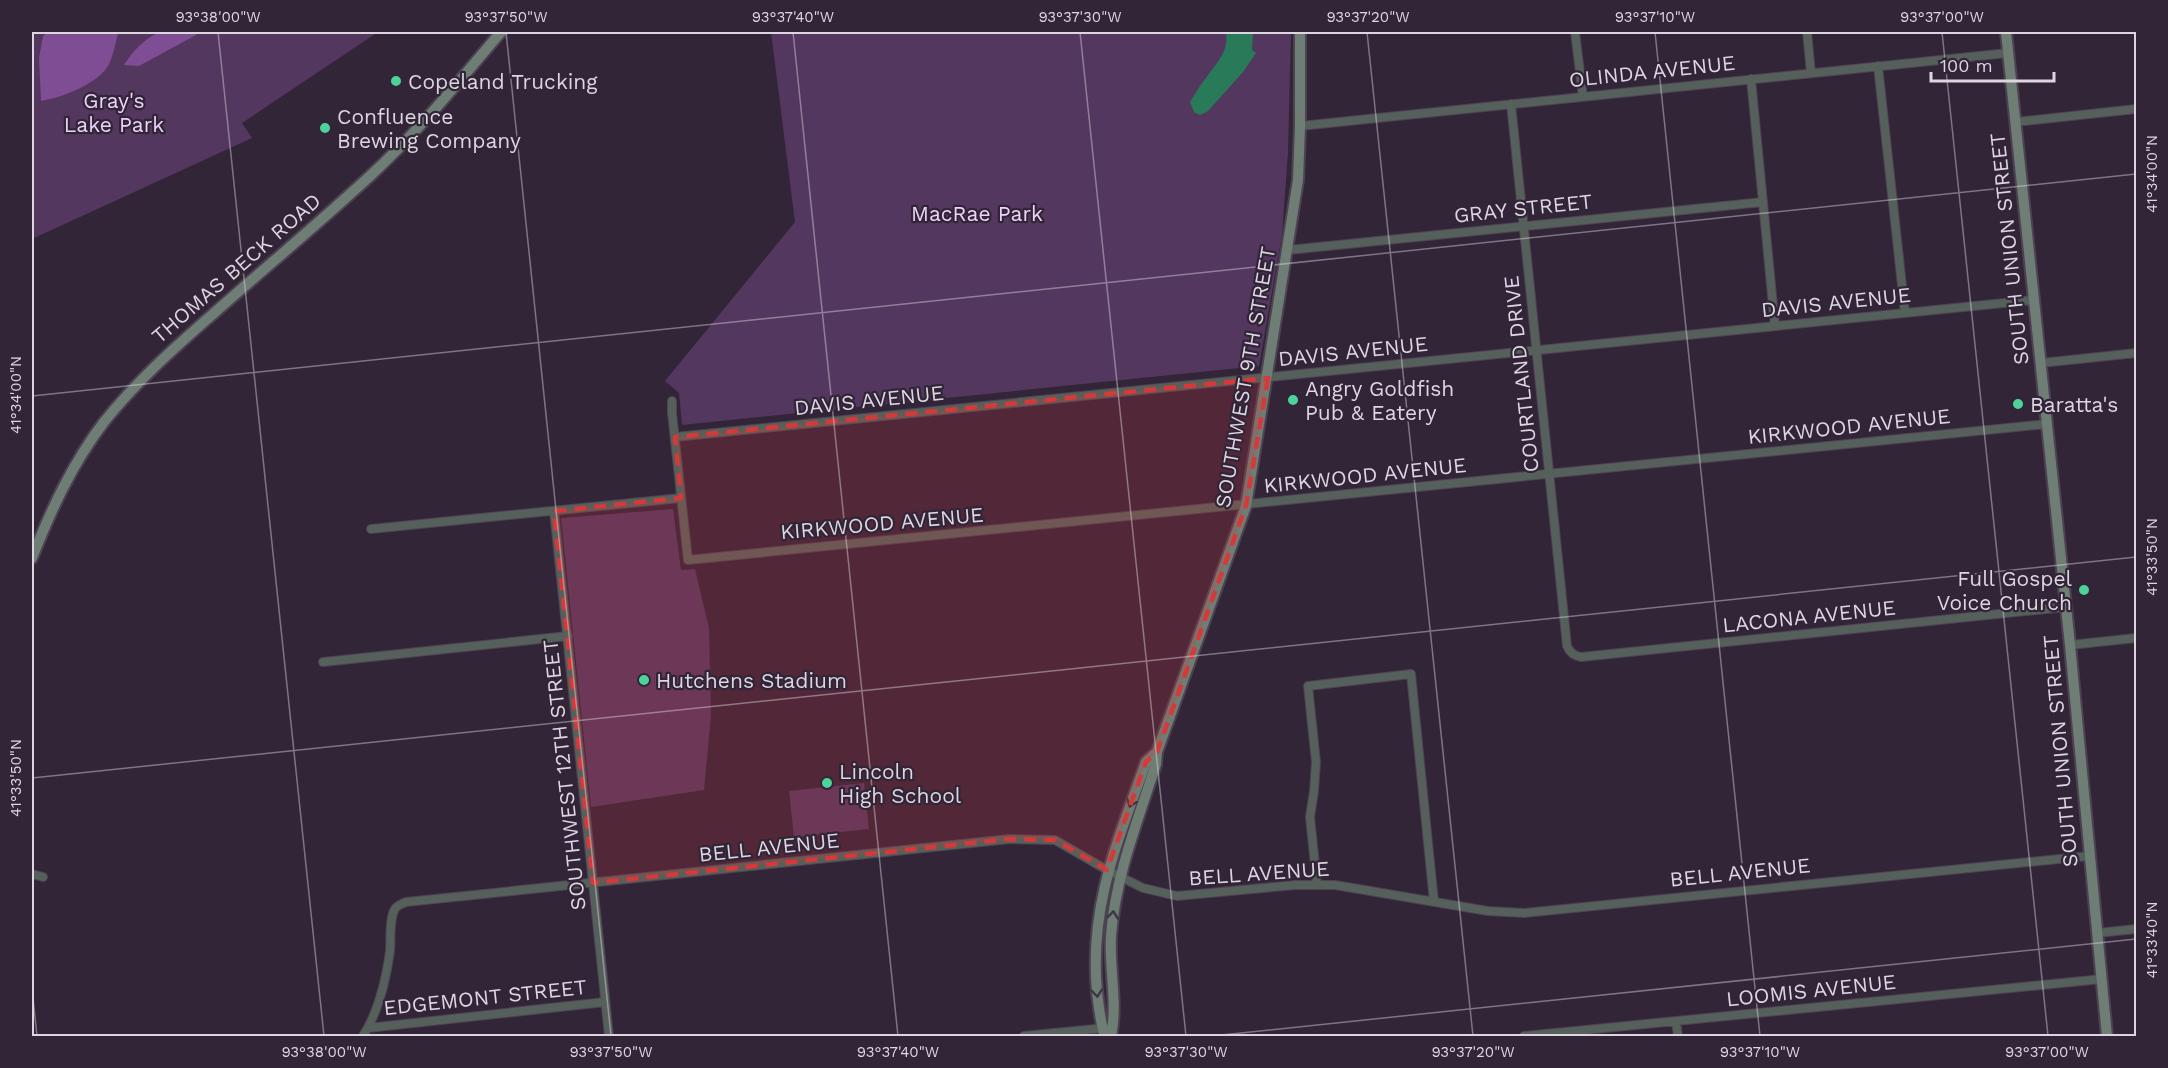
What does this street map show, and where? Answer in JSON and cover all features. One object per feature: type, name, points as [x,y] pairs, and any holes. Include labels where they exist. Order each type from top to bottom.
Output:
[{"type":"main road","name":"THOMAS BECK ROAD","points":[[32,558],[51,511],[76,463],[104,423],[137,384],[174,348],[371,175],[418,129],[501,32]]},
{"type":"main road","name":"SOUTHWEST 9TH STREET","points":[[1108,1032],[1114,998],[1111,937],[1120,877],[1156,764],[1157,752],[1246,506],[1298,180],[1300,32]]},
{"type":"main road","name":"SOUTH UNION STREET","points":[[2006,32],[2070,645],[2107,1036]]},
{"type":"main road","name":"SOUTHWEST 9TH STREET","points":[[1108,1032],[1095,974],[1099,906],[1107,870],[1146,762],[1157,752]]},
{"type":"street","points":[[1575,32],[1583,97]]},
{"type":"street","points":[[1807,32],[1811,73]]},
{"type":"street","name":"OLINDA AVENUE","points":[[1300,126],[2008,53]]},
{"type":"street","points":[[1878,66],[1905,313]]},
{"type":"street","points":[[1750,79],[1775,326]]},
{"type":"street","name":"COURTLAND DRIVE","points":[[1511,104],[1567,639]]},
{"type":"street","points":[[2015,122],[2136,109]]},
{"type":"street","name":"GRAY STREET","points":[[1288,250],[1762,202]]},
{"type":"street","name":"DAVIS AVENUE","points":[[675,437],[2034,300]]},
{"type":"street","points":[[2041,363],[2136,353]]},
{"type":"street","points":[[371,529],[681,498],[672,401]]},
{"type":"street","name":"KIRKWOOD AVENUE","points":[[681,498],[687,560],[1246,506],[2047,424]]},
{"type":"street","name":"SOUTHWEST 12TH STREET","points":[[554,511],[609,1036]]},
{"type":"street","name":"LACONA AVENUE","points":[[1567,639],[1569,652],[1581,657],[2066,608]]},
{"type":"street","points":[[323,662],[568,636]]},
{"type":"street","points":[[2070,645],[2136,638]]},
{"type":"street","points":[[1317,884],[1310,817],[1316,762],[1308,686],[1411,675],[1434,902]]},
{"type":"street","name":"BELL AVENUE","points":[[368,1028],[384,982],[390,951],[393,912],[399,904],[1010,839],[1055,840],[1120,877],[1154,892],[1177,896],[1317,884],[1355,888],[1488,911],[1524,913],[2089,856]]},
{"type":"street","points":[[32,874],[43,877]]},
{"type":"street","points":[[2097,933],[2136,929]]},
{"type":"street","name":"LOOMIS AVENUE","points":[[1524,1036],[2102,979]]},
{"type":"street","name":"EDGEMONT STREET","points":[[368,1028],[605,1002]]},
{"type":"street","points":[[1676,1022],[1678,1036]]},
{"type":"street","points":[[363,1036],[368,1028]]},
{"type":"street","points":[[1024,1036],[1108,1032]]},
{"type":"highlighted area","points":[[1268,378],[1246,506],[1157,752],[1146,762],[1107,870],[1055,840],[1010,839],[593,883],[554,511],[681,498],[675,437]]},
{"type":"green space","name":"Gray's Lake Park","points":[[32,32],[378,32],[242,123],[252,138],[32,239]]},
{"type":"green space","name":"MacRae Park","points":[[771,32],[1291,32],[1288,153],[1282,235],[1259,366],[682,425],[679,393],[665,381],[795,222]]},
{"type":"green space","name":"Hutchens Stadium","points":[[673,509],[681,570],[695,569],[709,628],[711,716],[704,790],[591,807],[561,518]]},
{"type":"green space","points":[[864,783],[869,829],[794,837],[789,791]]},
{"type":"shaded area","points":[[48,32],[117,32],[118,34],[113,55],[103,73],[78,89],[41,101],[39,58],[43,36]]},
{"type":"shaded area","points":[[159,32],[198,32],[139,66],[124,65],[139,46]]},
{"type":"shaded area","points":[[1226,32],[1253,32],[1252,50],[1256,53],[1243,72],[1208,111],[1200,115],[1194,112],[1190,102],[1224,51]]},
{"type":"place","name":"Copeland Trucking","points":[[396,81]]},
{"type":"place","name":"Confluence Brewing Company","points":[[325,128]]},
{"type":"place","name":"Angry Goldfish Pub & Eatery","points":[[1293,400]]},
{"type":"place","name":"Baratta's","points":[[2018,404]]},
{"type":"place","name":"Full Gospel Voice Church","points":[[2084,590]]},
{"type":"place","name":"Hutchens Stadium","points":[[644,680]]},
{"type":"place","name":"Lincoln High School","points":[[827,783]]}]
